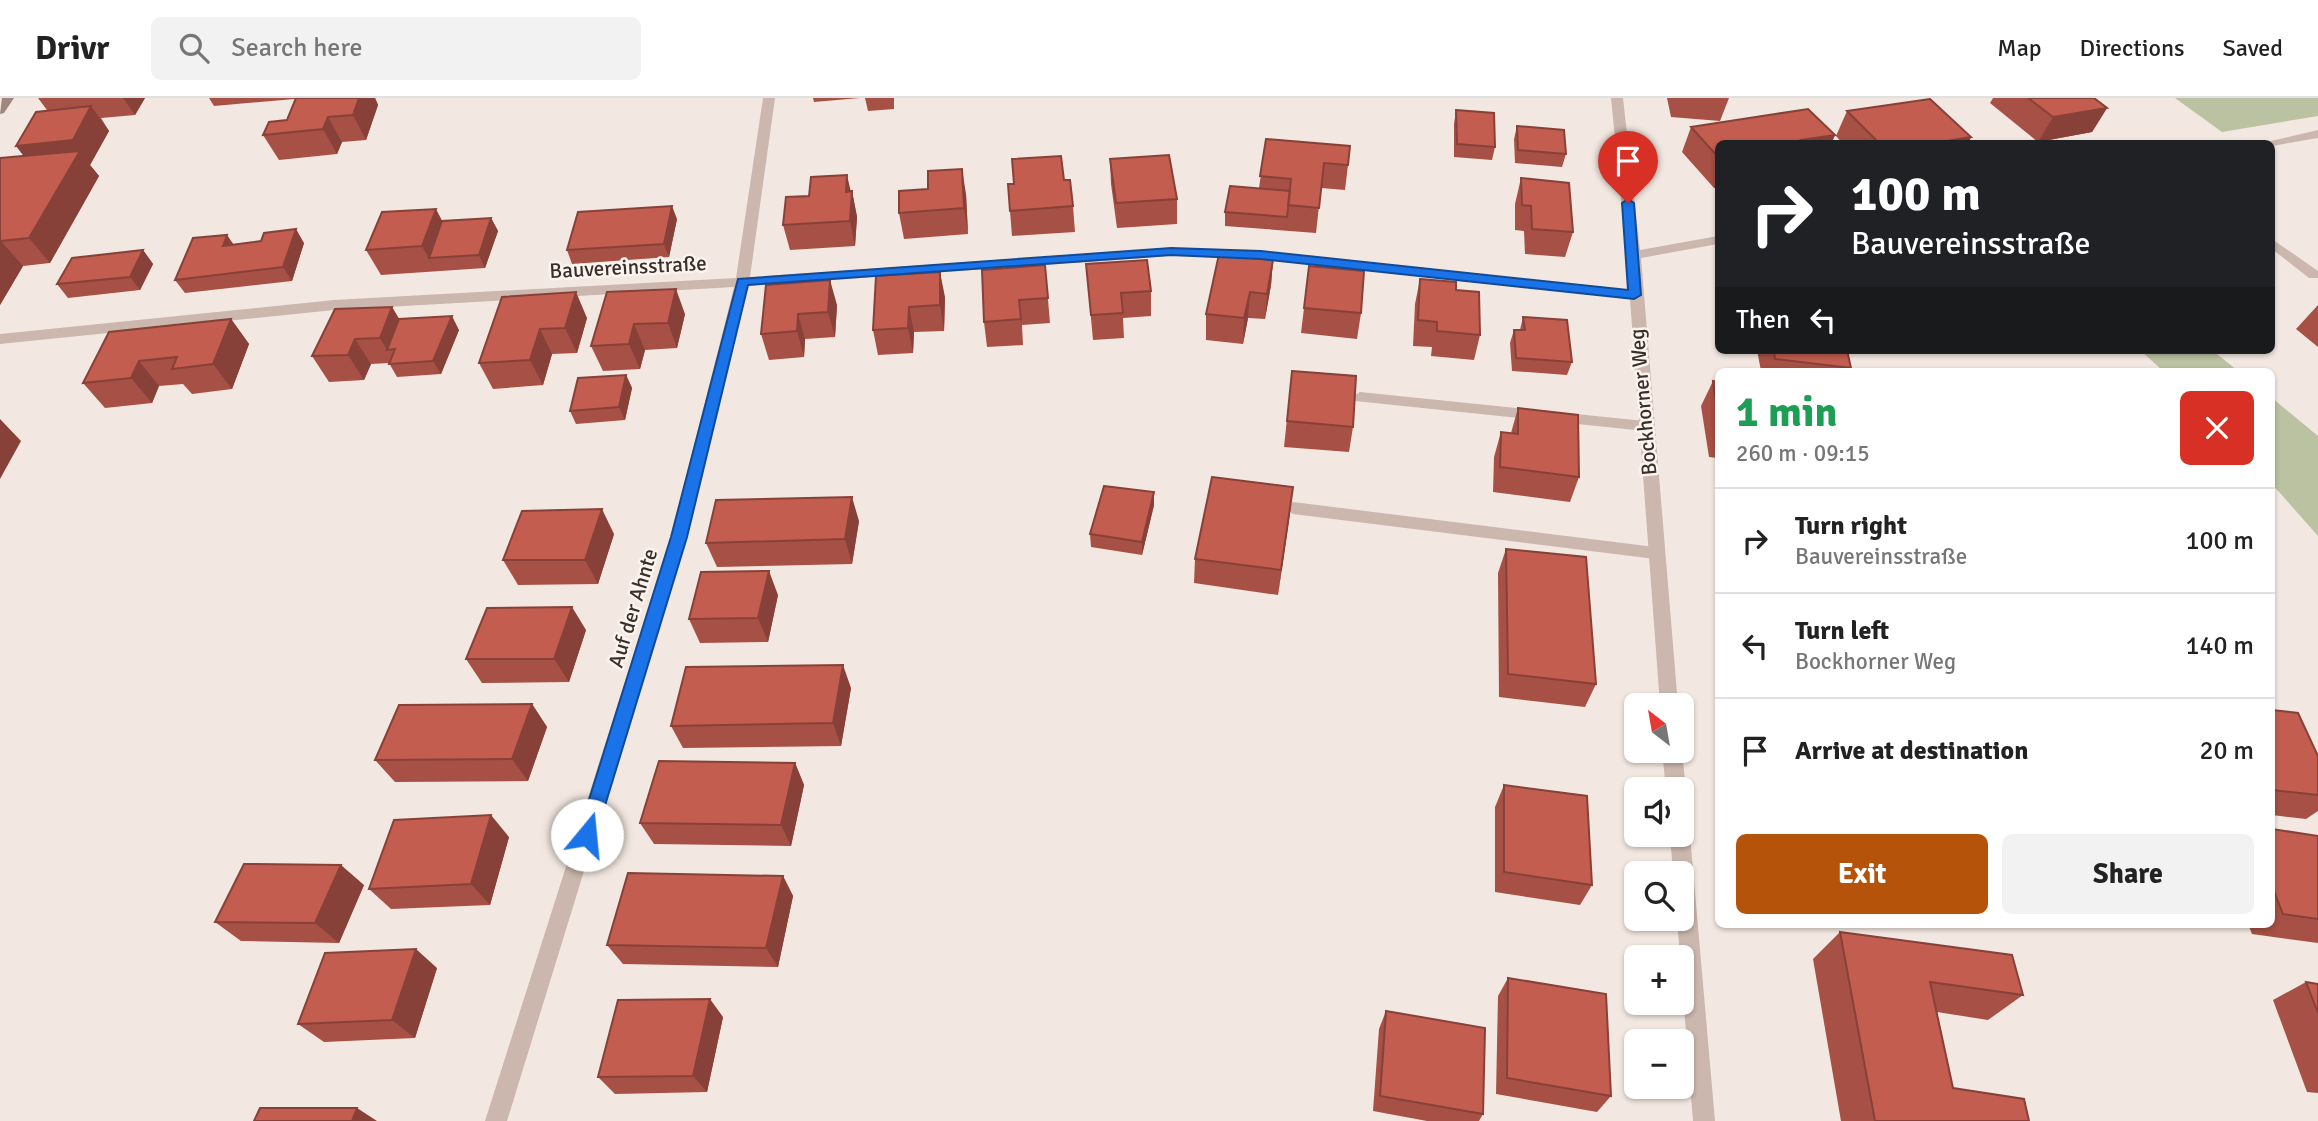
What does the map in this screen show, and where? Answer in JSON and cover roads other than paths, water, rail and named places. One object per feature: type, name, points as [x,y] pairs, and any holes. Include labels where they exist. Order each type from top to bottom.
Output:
[{"type":"main road","points":[[0,110],[8,98]]},
{"type":"street","name":"Auf der Ahnte","points":[[496,1121],[679,537],[742,282],[769,98]]},
{"type":"street","name":"Bockhorner Weg","points":[[1617,98],[1634,255],[1634,295],[1667,693]]},
{"type":"street","points":[[2275,142],[2318,134]]},
{"type":"street","points":[[1634,255],[1715,241]]},
{"type":"street","points":[[2275,245],[2314,275]]},
{"type":"street","name":"Bauvereinsstraße","points":[[0,339],[334,305],[742,282],[1171,252],[1261,255],[1634,295]]},
{"type":"street","points":[[1360,397],[1645,426]]},
{"type":"street","points":[[1293,508],[1655,553]]},
{"type":"street","points":[[1680,847],[1704,1121]]}]
